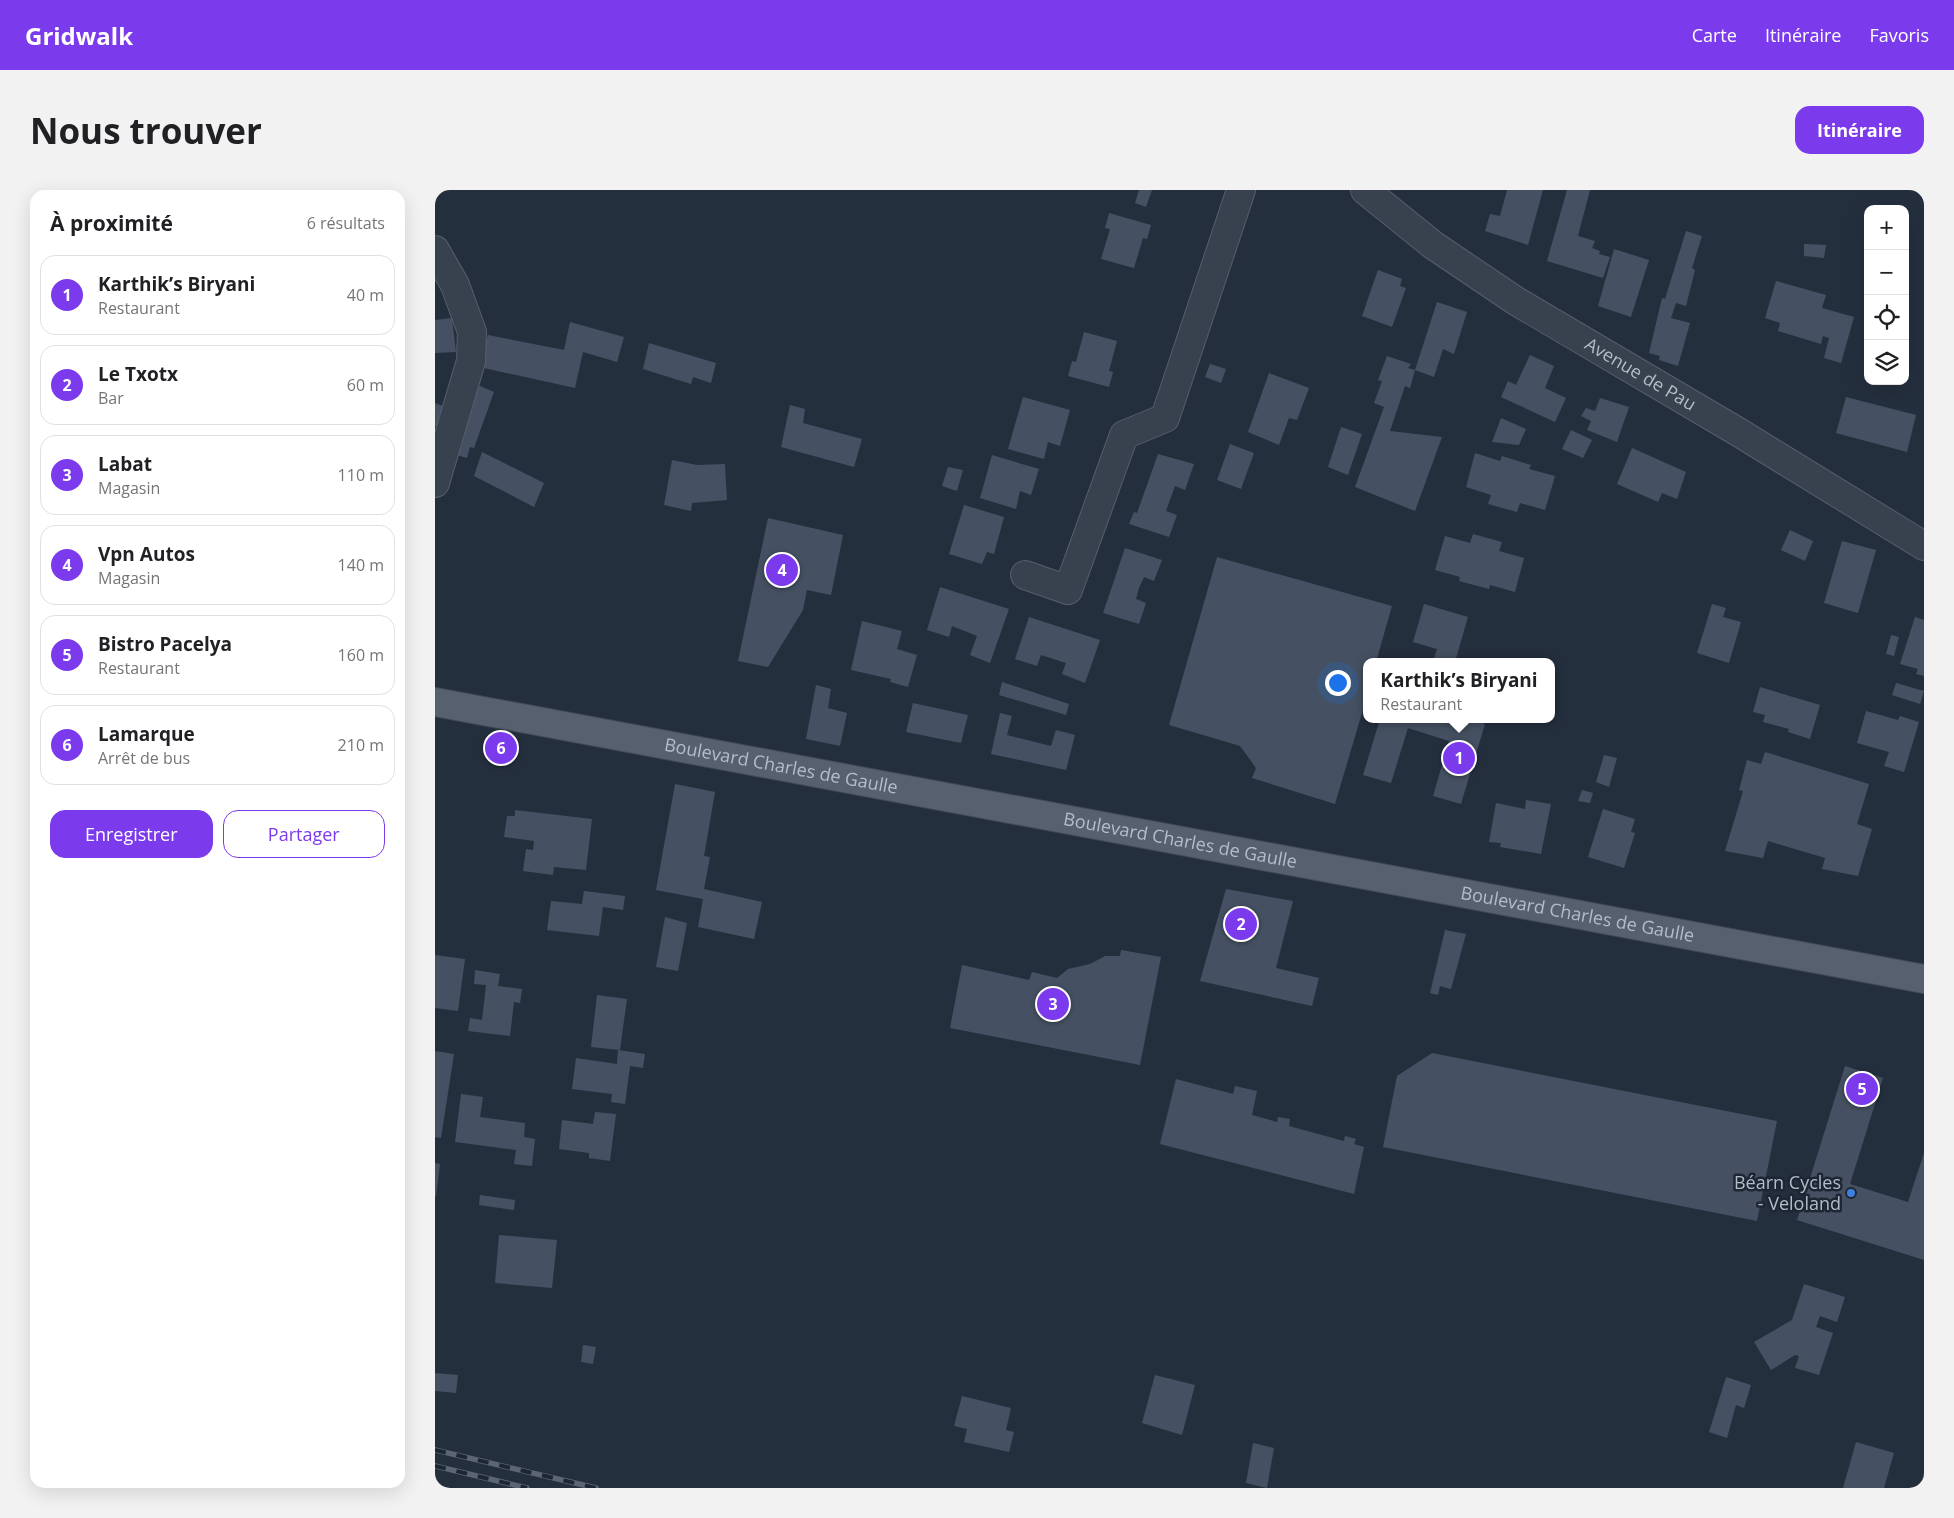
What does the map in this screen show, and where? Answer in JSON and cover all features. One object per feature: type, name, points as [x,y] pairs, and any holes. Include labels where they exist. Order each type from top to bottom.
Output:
[{"type":"main road","name":"Boulevard Charles de Gaulle","points":[[435,702],[1924,979]]},
{"type":"street","points":[[1025,575],[1068,590],[1124,435],[1165,418],[1241,190]]},
{"type":"street","name":"Avenue de Pau","points":[[1365,190],[1433,245],[1516,301],[1740,433],[1924,546]]},
{"type":"street","points":[[435,250],[455,284],[472,332],[471,361],[435,483]]},
{"type":"building","points":[[1139,190],[1152,190],[1146,207],[1135,203]]},
{"type":"building","points":[[1507,190],[1543,190],[1528,245],[1485,231],[1490,214],[1500,216]]},
{"type":"building","points":[[1567,190],[1590,190],[1578,236],[1595,241],[1592,248],[1600,251],[1599,254],[1610,257],[1603,278],[1547,261]]},
{"type":"building","points":[[1109,213],[1151,225],[1147,239],[1143,238],[1134,268],[1101,259],[1110,229],[1105,228]]},
{"type":"building","points":[[1686,231],[1702,236],[1692,268],[1695,270],[1686,306],[1676,303],[1671,318],[1690,323],[1678,366],[1659,360],[1660,356],[1649,353],[1662,298],[1665,299]]},
{"type":"building","points":[[1804,244],[1826,245],[1824,258],[1804,256]]},
{"type":"building","points":[[1614,249],[1649,260],[1631,317],[1598,306]]},
{"type":"building","points":[[1378,270],[1402,279],[1400,286],[1406,288],[1392,327],[1362,316]]},
{"type":"building","points":[[1776,281],[1826,295],[1822,308],[1854,317],[1841,363],[1824,358],[1829,338],[1823,336],[1821,344],[1778,331],[1780,323],[1765,318]]},
{"type":"building","points":[[1437,302],[1467,312],[1454,354],[1443,349],[1434,377],[1415,370]]},
{"type":"building","points":[[452,318],[456,352],[435,353],[435,320]]},
{"type":"building","points":[[570,322],[624,337],[617,362],[583,352],[575,388],[479,367],[488,335],[564,350]]},
{"type":"building","points":[[1084,332],[1117,341],[1109,371],[1113,372],[1109,387],[1068,376],[1072,361],[1076,362]]},
{"type":"building","points":[[649,343],[716,363],[711,383],[693,377],[691,384],[643,369]]},
{"type":"building","points":[[1530,355],[1554,366],[1545,388],[1566,398],[1555,422],[1501,397],[1508,381],[1516,385]]},
{"type":"building","points":[[1387,356],[1411,364],[1408,368],[1415,370],[1410,388],[1405,386],[1390,431],[1442,437],[1415,511],[1355,487],[1384,407],[1374,403],[1382,381],[1378,380]]},
{"type":"building","points":[[1210,364],[1226,369],[1221,383],[1205,377]]},
{"type":"building","points":[[1269,373],[1309,388],[1297,420],[1289,418],[1279,445],[1248,432]]},
{"type":"building","points":[[473,383],[494,392],[474,448],[470,447],[467,458],[450,453]]},
{"type":"building","points":[[1023,397],[1070,410],[1060,446],[1048,442],[1044,459],[1008,449]]},
{"type":"building","points":[[1846,397],[1916,415],[1907,452],[1836,433]]},
{"type":"building","points":[[1600,398],[1629,407],[1617,442],[1587,430],[1591,421],[1581,416],[1586,408],[1595,411]]},
{"type":"building","points":[[435,403],[446,407],[441,428],[435,426]]},
{"type":"building","points":[[790,405],[805,409],[803,423],[862,439],[854,467],[781,447]]},
{"type":"building","points":[[1501,418],[1526,429],[1519,445],[1492,442]]},
{"type":"building","points":[[1341,427],[1362,434],[1348,475],[1328,467]]},
{"type":"building","points":[[1571,430],[1592,440],[1583,458],[1562,449]]},
{"type":"building","points":[[1230,444],[1254,453],[1241,489],[1217,480]]},
{"type":"building","points":[[1632,448],[1686,472],[1677,499],[1662,493],[1658,502],[1617,484]]},
{"type":"building","points":[[482,452],[544,483],[534,507],[474,476]]},
{"type":"building","points":[[1475,453],[1500,461],[1502,456],[1531,465],[1529,469],[1555,476],[1545,510],[1520,503],[1517,512],[1488,504],[1491,495],[1466,487]]},
{"type":"building","points":[[1158,454],[1194,464],[1185,490],[1175,486],[1166,511],[1177,515],[1169,537],[1129,524],[1134,512],[1137,513]]},
{"type":"building","points":[[992,455],[1039,469],[1031,495],[1020,491],[1016,509],[980,498]]},
{"type":"building","points":[[672,460],[697,465],[725,464],[727,500],[692,503],[691,511],[664,505]]},
{"type":"building","points":[[948,467],[963,470],[957,491],[942,486]]},
{"type":"building","points":[[964,505],[1004,517],[994,554],[987,552],[982,564],[949,554]]},
{"type":"building","points":[[768,518],[843,535],[831,595],[807,590],[803,610],[768,667],[738,661]]},
{"type":"building","points":[[1790,530],[1813,541],[1805,561],[1781,550]]},
{"type":"building","points":[[1473,534],[1502,542],[1499,551],[1524,558],[1515,592],[1490,585],[1489,589],[1459,581],[1460,577],[1435,570],[1445,536],[1470,543]]},
{"type":"building","points":[[1842,541],[1876,550],[1858,613],[1824,603]]},
{"type":"building","points":[[1125,548],[1162,560],[1154,581],[1144,577],[1139,588],[1136,599],[1146,603],[1139,624],[1103,613]]},
{"type":"building","points":[[1217,557],[1392,606],[1377,658],[1363,658],[1363,710],[1335,804],[1252,778],[1256,768],[1240,746],[1169,725]]},
{"type":"building","points":[[940,587],[1009,609],[990,663],[970,655],[977,636],[952,626],[949,637],[927,630]]},
{"type":"building","points":[[1424,604],[1468,617],[1456,658],[1434,658],[1437,649],[1413,642]]},
{"type":"building","points":[[1712,604],[1726,608],[1723,617],[1741,622],[1729,663],[1697,653]]},
{"type":"building","points":[[1029,617],[1100,640],[1085,683],[1062,674],[1066,663],[1041,655],[1037,666],[1015,659]]},
{"type":"building","points":[[1915,617],[1924,620],[1924,676],[1916,674],[1918,669],[1900,664]]},
{"type":"building","points":[[862,621],[902,631],[897,649],[917,655],[908,687],[890,682],[891,679],[851,670]]},
{"type":"building","points":[[1891,635],[1899,637],[1894,656],[1886,654]]},
{"type":"building","points":[[1002,682],[1069,704],[1066,715],[999,695]]},
{"type":"building","points":[[1896,683],[1924,691],[1920,704],[1892,695]]},
{"type":"building","points":[[816,685],[831,689],[828,708],[847,713],[840,746],[806,739]]},
{"type":"building","points":[[1760,687],[1820,705],[1810,739],[1788,732],[1789,729],[1763,722],[1765,715],[1753,712]]},
{"type":"building","points":[[913,703],[968,715],[961,743],[906,732]]},
{"type":"building","points":[[1866,711],[1898,720],[1900,716],[1919,722],[1904,772],[1884,766],[1889,752],[1857,743]]},
{"type":"building","points":[[1000,713],[1012,716],[1007,735],[1051,746],[1056,730],[1075,735],[1066,770],[991,754]]},
{"type":"building","points":[[1379,723],[1485,724],[1461,804],[1433,796],[1449,741],[1408,728],[1391,783],[1363,775]]},
{"type":"building","points":[[1765,752],[1869,784],[1857,824],[1872,829],[1858,876],[1822,869],[1825,858],[1768,841],[1763,858],[1725,851],[1743,791],[1739,790],[1747,760],[1761,764]]},
{"type":"building","points":[[1604,755],[1617,758],[1609,787],[1596,782]]},
{"type":"building","points":[[675,784],[715,792],[704,856],[710,857],[704,889],[762,902],[754,939],[698,927],[703,899],[656,890]]},
{"type":"building","points":[[1582,790],[1593,793],[1590,803],[1578,801]]},
{"type":"building","points":[[1526,800],[1551,804],[1541,854],[1500,847],[1501,843],[1489,842],[1496,803],[1525,809]]},
{"type":"building","points":[[1603,809],[1635,819],[1631,832],[1635,833],[1624,868],[1588,857]]},
{"type":"building","points":[[515,810],[592,819],[586,870],[554,867],[553,875],[523,871],[526,849],[533,850],[534,841],[504,837],[507,816],[515,816]]},
{"type":"building","points":[[1226,889],[1293,901],[1276,968],[1319,978],[1312,1006],[1200,981]]},
{"type":"building","points":[[584,891],[625,896],[623,910],[603,907],[599,936],[547,930],[551,901],[582,904]]},
{"type":"building","points":[[665,917],[687,923],[678,971],[656,967]]},
{"type":"building","points":[[1445,930],[1466,934],[1451,989],[1440,986],[1438,995],[1430,993]]},
{"type":"building","points":[[1121,950],[1161,957],[1140,1065],[950,1028],[962,965],[1029,980],[1032,972],[1057,978],[1068,969],[1090,964],[1105,956],[1120,956]]},
{"type":"building","points":[[435,955],[465,959],[458,1011],[435,1008]]},
{"type":"building","points":[[475,970],[500,974],[498,986],[522,989],[520,1003],[514,1002],[510,1036],[468,1031],[470,1018],[482,1020],[486,985],[474,984]]},
{"type":"building","points":[[597,995],[627,999],[620,1050],[591,1047]]},
{"type":"building","points":[[618,1050],[645,1054],[643,1068],[630,1066],[625,1104],[611,1102],[612,1094],[572,1089],[576,1058],[617,1064]]},
{"type":"building","points":[[435,1051],[454,1054],[441,1138],[435,1137]]},
{"type":"building","points":[[1432,1053],[1777,1121],[1757,1221],[1383,1147],[1397,1076]]},
{"type":"building","points":[[1845,1066],[1883,1078],[1850,1184],[1908,1202],[1924,1153],[1924,1260],[1797,1220]]},
{"type":"building","points":[[1176,1079],[1233,1094],[1235,1086],[1257,1091],[1252,1115],[1277,1122],[1278,1117],[1290,1119],[1289,1126],[1344,1141],[1345,1136],[1356,1139],[1354,1144],[1364,1147],[1354,1194],[1160,1144]]},
{"type":"building","points":[[461,1094],[483,1097],[480,1117],[525,1123],[524,1137],[535,1139],[532,1166],[514,1164],[516,1150],[455,1142]]},
{"type":"building","points":[[595,1112],[616,1114],[610,1161],[589,1158],[589,1153],[559,1149],[562,1120],[593,1124]]},
{"type":"building","points":[[435,1163],[440,1164],[436,1196],[435,1196]]},
{"type":"building","points":[[480,1195],[515,1200],[514,1210],[479,1205]]},
{"type":"building","points":[[499,1235],[557,1240],[552,1288],[495,1283]]},
{"type":"building","points":[[1804,1284],[1845,1297],[1837,1322],[1820,1316],[1816,1327],[1833,1333],[1819,1375],[1795,1368],[1799,1356],[1795,1355],[1771,1370],[1754,1342],[1792,1320]]},
{"type":"building","points":[[583,1345],[596,1347],[593,1364],[581,1362]]},
{"type":"building","points":[[435,1373],[458,1375],[456,1393],[435,1391]]},
{"type":"building","points":[[1155,1375],[1195,1385],[1182,1435],[1142,1423]]},
{"type":"building","points":[[1726,1377],[1751,1385],[1744,1408],[1736,1405],[1727,1438],[1709,1432]]},
{"type":"building","points":[[962,1396],[1011,1408],[1006,1430],[1014,1432],[1009,1452],[964,1442],[967,1429],[954,1426]]},
{"type":"building","points":[[1856,1442],[1894,1453],[1884,1488],[1843,1488]]},
{"type":"building","points":[[1253,1443],[1274,1448],[1267,1488],[1246,1483]]},
{"type":"railway","points":[[435,1450],[596,1488]]},
{"type":"railway","points":[[435,1466],[527,1488]]},
{"type":"place","name":"Vpn Autos","points":[[782,570]]},
{"type":"place","name":"Lamarque","points":[[501,748]]},
{"type":"place","name":"Karthik’s Biryani","points":[[1459,758]]},
{"type":"place","name":"Le Txotx","points":[[1241,924]]},
{"type":"place","name":"Labat","points":[[1053,1004]]},
{"type":"place","name":"Bistro Pacelya","points":[[1862,1089]]},
{"type":"place","name":"Béarn Cycles - Veloland","points":[[1851,1193]]}]
